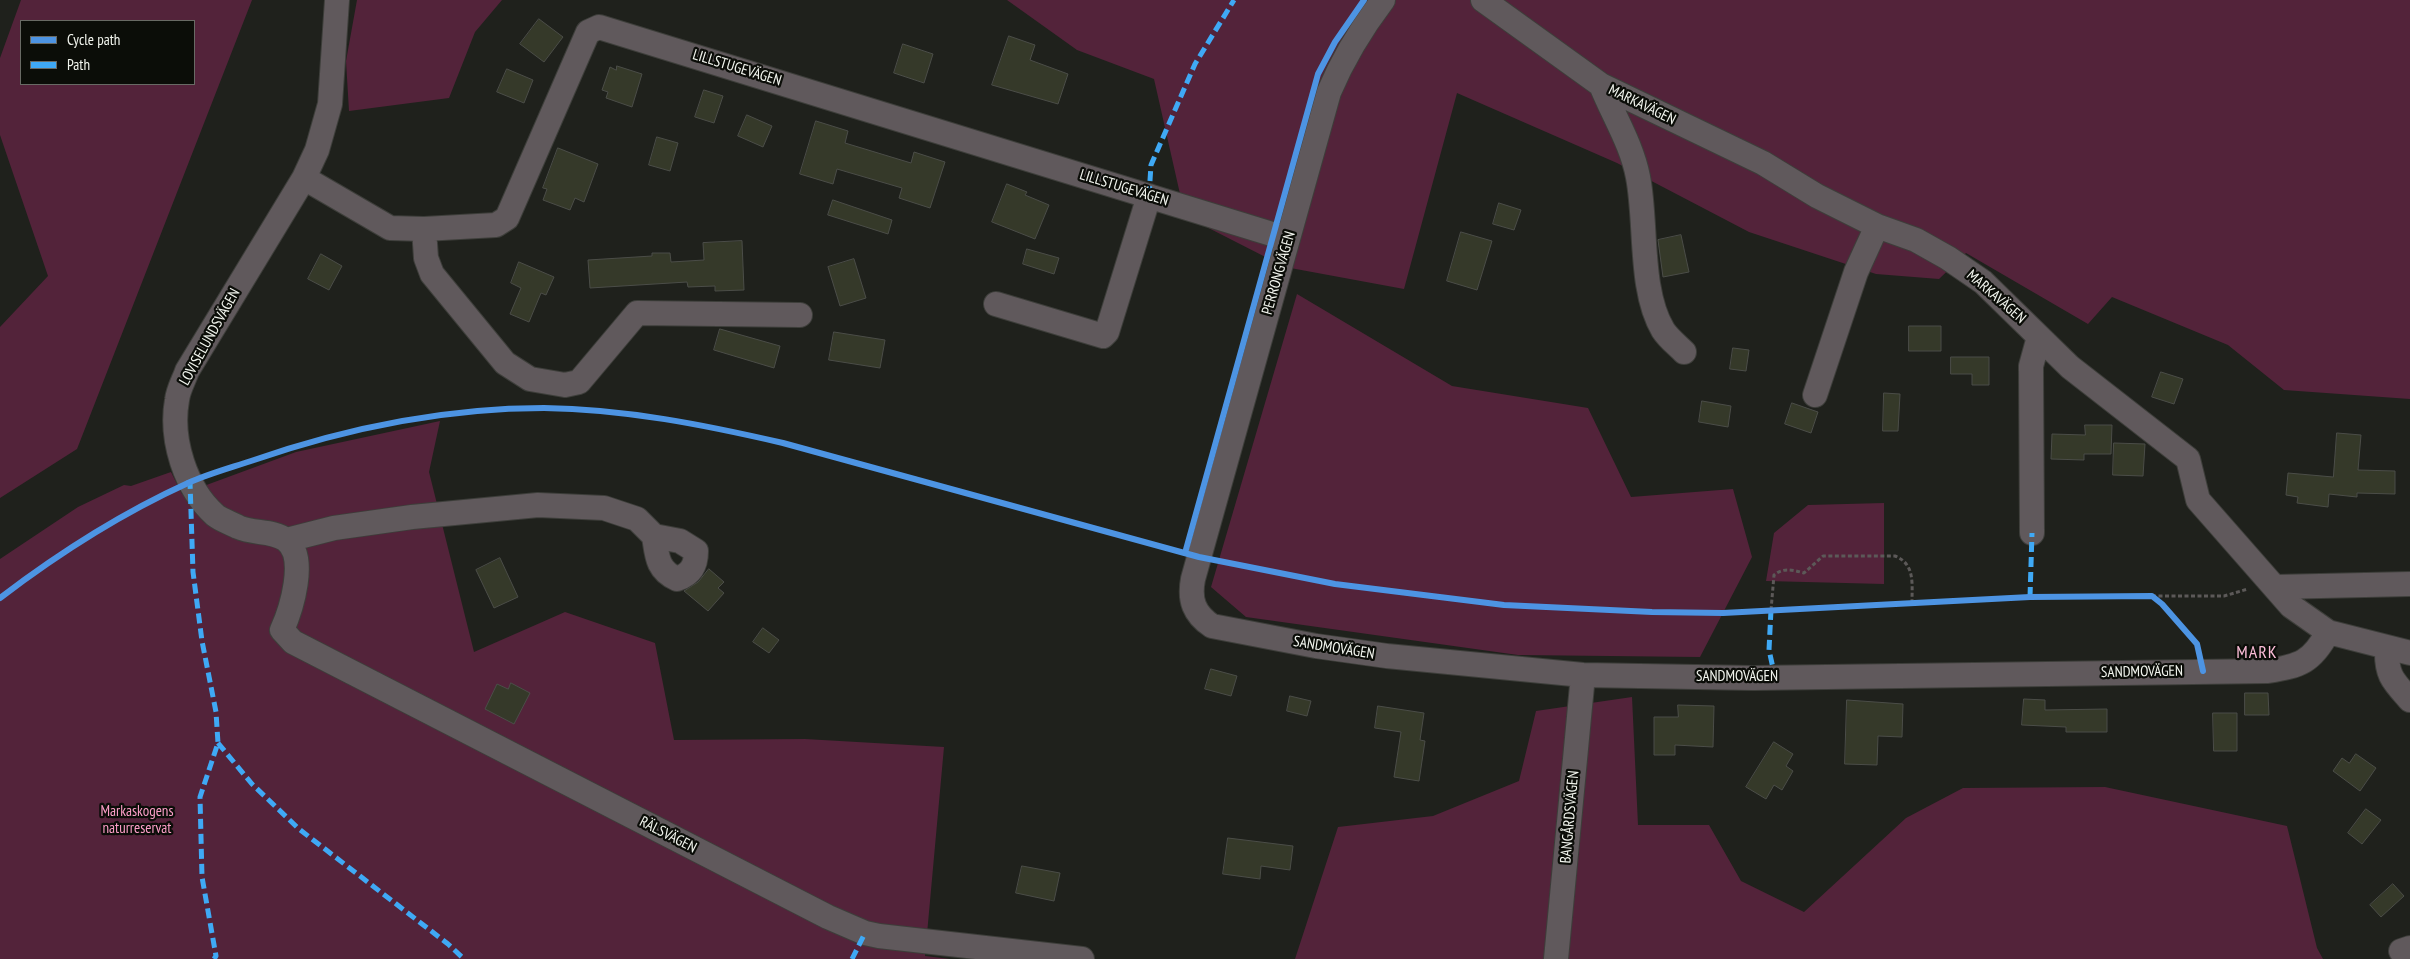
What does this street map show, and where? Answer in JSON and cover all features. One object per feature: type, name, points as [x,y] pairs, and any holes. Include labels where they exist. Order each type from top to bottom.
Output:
[{"type":"street","name":"LOVISELUNDSVÄGEN","points":[[287,540],[273,535],[244,530],[216,516],[201,500],[190,482],[181,460],[176,421],[177,399],[187,371],[304,178],[317,150],[330,104],[337,0]]},
{"type":"street","name":"PERRONGVÄGEN","points":[[1199,557],[1329,92],[1340,66],[1383,0]]},
{"type":"street","name":"MARKAVÄGEN","points":[[1483,0],[1602,85],[1763,163],[1817,196],[1877,226],[1916,240],[1948,258],[1984,282],[2070,367],[2188,458],[2198,500],[2291,606],[2328,632],[2399,651]]},
{"type":"street","name":"LILLSTUGEVÄGEN","points":[[304,178],[390,228],[424,229],[496,225],[507,218],[588,32],[599,26],[1288,239]]},
{"type":"street","points":[[1602,85],[1633,156],[1638,177],[1647,276],[1656,313],[1664,330],[1684,352]]},
{"type":"street","points":[[996,304],[1103,336],[1107,332],[1149,196]]},
{"type":"street","points":[[1815,395],[1856,272],[1877,226]]},
{"type":"street","points":[[424,229],[426,258],[432,274],[505,363],[530,379],[565,385],[579,382],[637,312],[800,315]]},
{"type":"street","points":[[2032,533],[2031,366],[2039,336]]},
{"type":"street","points":[[287,540],[334,528],[412,517],[538,505],[604,508],[637,519],[654,536]]},
{"type":"street","name":"RÄLSVÄGEN","points":[[287,540],[295,556],[297,581],[290,612],[282,630],[293,642],[828,917],[865,932],[1082,959]]},
{"type":"street","name":"SANDMOVÄGEN","points":[[1199,557],[1190,594],[1194,607],[1202,619],[1212,626],[1316,646],[1378,655],[1582,675],[1753,678],[2268,670],[2298,666],[2318,651],[2328,632]]},
{"type":"street","points":[[2275,587],[2410,584]]},
{"type":"street","points":[[2399,651],[2386,668],[2393,682],[2410,700]]},
{"type":"street","name":"BANGÅRDSVÄGEN","points":[[1556,959],[1582,675]]},
{"type":"path","points":[[1771,610],[1774,576],[1780,570],[1790,569],[1804,573],[1823,556],[1896,556],[1904,560],[1909,566],[1912,580],[1912,602]]},
{"type":"path","points":[[2143,596],[2224,596],[2247,589],[2275,587]]},
{"type":"path","points":[[2152,596],[2162,604]]},
{"type":"path","points":[[1902,602],[1922,601]]},
{"type":"path","points":[[1761,611],[1780,610]]},
{"type":"green space","points":[[21,0],[252,0],[77,449],[0,498],[0,327],[48,276],[0,135],[0,58]]},
{"type":"green space","points":[[357,0],[502,0],[475,32],[449,98],[349,111],[346,61]]},
{"type":"green space","points":[[1007,0],[2410,0],[2410,399],[2284,390],[2228,345],[2112,297],[2088,324],[1966,253],[1939,279],[1876,274],[1749,232],[1617,163],[1457,93],[1404,289],[1285,267],[1185,216],[1154,79],[1077,50]]},
{"type":"green space","points":[[1297,294],[1452,386],[1588,408],[1631,497],[1733,489],[1752,557],[1700,657],[1518,655],[1246,617],[1211,587]]},
{"type":"green space","name":"Markaskogens naturreservat","points":[[440,421],[429,472],[474,652],[565,612],[655,643],[674,740],[805,739],[944,747],[925,956],[950,959],[0,959],[0,559],[78,507],[124,485],[131,486],[171,472],[182,494],[296,452]]},
{"type":"green space","points":[[1884,503],[1884,584],[1766,581],[1774,533],[1808,505]]},
{"type":"green space","points":[[1632,697],[1638,825],[1709,825],[1741,881],[1804,912],[1906,818],[1963,788],[2105,787],[2287,826],[2317,948],[2323,959],[1295,959],[1338,827],[1433,816],[1519,781],[1536,711]]},
{"type":"building","points":[[539,19],[563,37],[544,62],[520,44]]},
{"type":"building","points":[[1009,36],[1035,45],[1030,60],[1068,74],[1058,104],[992,85]]},
{"type":"building","points":[[903,44],[933,54],[924,83],[894,73]]},
{"type":"building","points":[[617,66],[642,74],[632,107],[606,98],[608,92],[602,90],[610,67],[616,70]]},
{"type":"building","points":[[507,69],[533,80],[524,103],[497,92]]},
{"type":"building","points":[[704,90],[723,96],[714,123],[695,117]]},
{"type":"building","points":[[747,115],[772,126],[763,147],[738,136]]},
{"type":"building","points":[[816,121],[848,131],[845,143],[911,163],[914,152],[945,162],[930,208],[899,198],[902,188],[837,169],[833,184],[800,174]]},
{"type":"building","points":[[657,137],[678,143],[670,171],[649,165]]},
{"type":"building","points":[[558,148],[598,164],[584,202],[575,198],[570,210],[543,200],[547,189],[543,188]]},
{"type":"building","points":[[1007,184],[1027,192],[1025,195],[1049,205],[1035,239],[992,222]]},
{"type":"building","points":[[833,200],[892,220],[888,234],[828,215]]},
{"type":"building","points":[[1499,203],[1521,210],[1514,230],[1493,224]]},
{"type":"building","points":[[1461,232],[1492,241],[1477,290],[1447,281]]},
{"type":"building","points":[[1681,235],[1689,272],[1663,277],[1658,240]]},
{"type":"building","points":[[742,241],[744,290],[715,291],[715,286],[688,287],[687,282],[590,288],[588,260],[652,256],[652,253],[670,253],[671,262],[704,260],[703,243]]},
{"type":"building","points":[[1027,249],[1059,258],[1054,274],[1023,264]]},
{"type":"building","points":[[321,254],[342,266],[329,290],[308,279]]},
{"type":"building","points":[[854,259],[866,298],[840,306],[828,267]]},
{"type":"building","points":[[519,262],[554,277],[546,295],[541,293],[529,322],[510,314],[521,288],[511,283]]},
{"type":"building","points":[[1909,326],[1941,326],[1941,351],[1909,351]]},
{"type":"building","points":[[720,329],[780,346],[774,368],[714,350]]},
{"type":"building","points":[[834,332],[885,340],[880,368],[829,360]]},
{"type":"building","points":[[1733,348],[1749,350],[1746,371],[1730,369]]},
{"type":"building","points":[[1951,357],[1989,357],[1989,385],[1972,385],[1972,374],[1951,374]]},
{"type":"building","points":[[2161,372],[2183,379],[2174,404],[2152,397]]},
{"type":"building","points":[[1884,393],[1900,394],[1898,431],[1883,431]]},
{"type":"building","points":[[1702,401],[1731,406],[1728,427],[1699,422]]},
{"type":"building","points":[[1792,403],[1818,412],[1811,433],[1785,424]]},
{"type":"building","points":[[2085,425],[2112,425],[2111,454],[2084,454],[2084,460],[2051,459],[2052,434],[2085,435]]},
{"type":"building","points":[[2337,433],[2361,435],[2358,470],[2395,471],[2395,494],[2357,493],[2357,497],[2329,494],[2328,507],[2297,503],[2298,497],[2286,495],[2288,473],[2333,477]]},
{"type":"building","points":[[2114,443],[2145,444],[2143,476],[2113,475]]},
{"type":"building","points":[[500,558],[518,597],[494,608],[476,570]]},
{"type":"building","points":[[709,569],[724,582],[718,588],[724,593],[708,611],[684,591],[698,582]]},
{"type":"building","points":[[763,628],[779,640],[769,653],[753,642]]},
{"type":"building","points":[[1211,669],[1237,676],[1231,696],[1205,689]]},
{"type":"building","points":[[511,683],[530,693],[514,724],[485,709],[497,684],[508,689]]},
{"type":"building","points":[[2245,693],[2268,693],[2269,715],[2245,715]]},
{"type":"building","points":[[1290,696],[1311,701],[1307,716],[1287,711]]},
{"type":"building","points":[[2024,699],[2045,700],[2045,710],[2107,709],[2107,732],[2066,732],[2066,727],[2022,725]]},
{"type":"building","points":[[1847,700],[1903,704],[1902,737],[1878,736],[1877,765],[1845,764]]},
{"type":"building","points":[[1678,705],[1714,706],[1713,747],[1675,745],[1675,755],[1654,755],[1654,717],[1678,717]]},
{"type":"building","points":[[1378,706],[1424,713],[1420,740],[1425,741],[1419,781],[1394,777],[1401,732],[1375,728]]},
{"type":"building","points":[[2213,713],[2237,713],[2237,751],[2214,751]]},
{"type":"building","points":[[1774,742],[1793,754],[1786,766],[1793,771],[1782,790],[1774,785],[1766,799],[1746,787]]},
{"type":"building","points":[[2356,754],[2376,768],[2360,791],[2333,771],[2342,758],[2349,763]]},
{"type":"building","points":[[2366,809],[2381,820],[2362,844],[2348,833]]},
{"type":"building","points":[[1228,838],[1293,846],[1290,870],[1261,866],[1260,879],[1223,874]]},
{"type":"building","points":[[1022,866],[1060,873],[1054,901],[1016,893]]},
{"type":"building","points":[[2393,884],[2404,896],[2381,917],[2370,905]]},
{"type":"marked path","points":[[1149,196],[1151,165],[1195,64],[1234,0]]},
{"type":"marked path","points":[[187,483],[190,482],[193,572],[202,641],[216,712],[218,743],[200,797],[202,877],[216,956],[214,959]]},
{"type":"marked path","points":[[2030,597],[2032,533]]},
{"type":"marked path","points":[[1771,610],[1769,650],[1775,677]]},
{"type":"marked path","points":[[218,743],[252,784],[299,829],[448,944],[464,959]]},
{"type":"marked path","points":[[852,959],[865,933]]},
{"type":"cycle path","points":[[1185,553],[1318,74],[1335,42],[1364,0]]},
{"type":"cycle path","points":[[0,598],[67,550],[114,521],[163,495],[211,474],[287,449],[395,422],[469,412],[544,408],[605,411],[665,419],[724,430],[783,443],[1199,557],[1335,584],[1504,605],[1652,612],[1723,613],[2030,597],[2152,596],[2162,604],[2197,644],[2203,671]]},
{"type":"district","name":"MARK","points":[[2257,653]]}]
